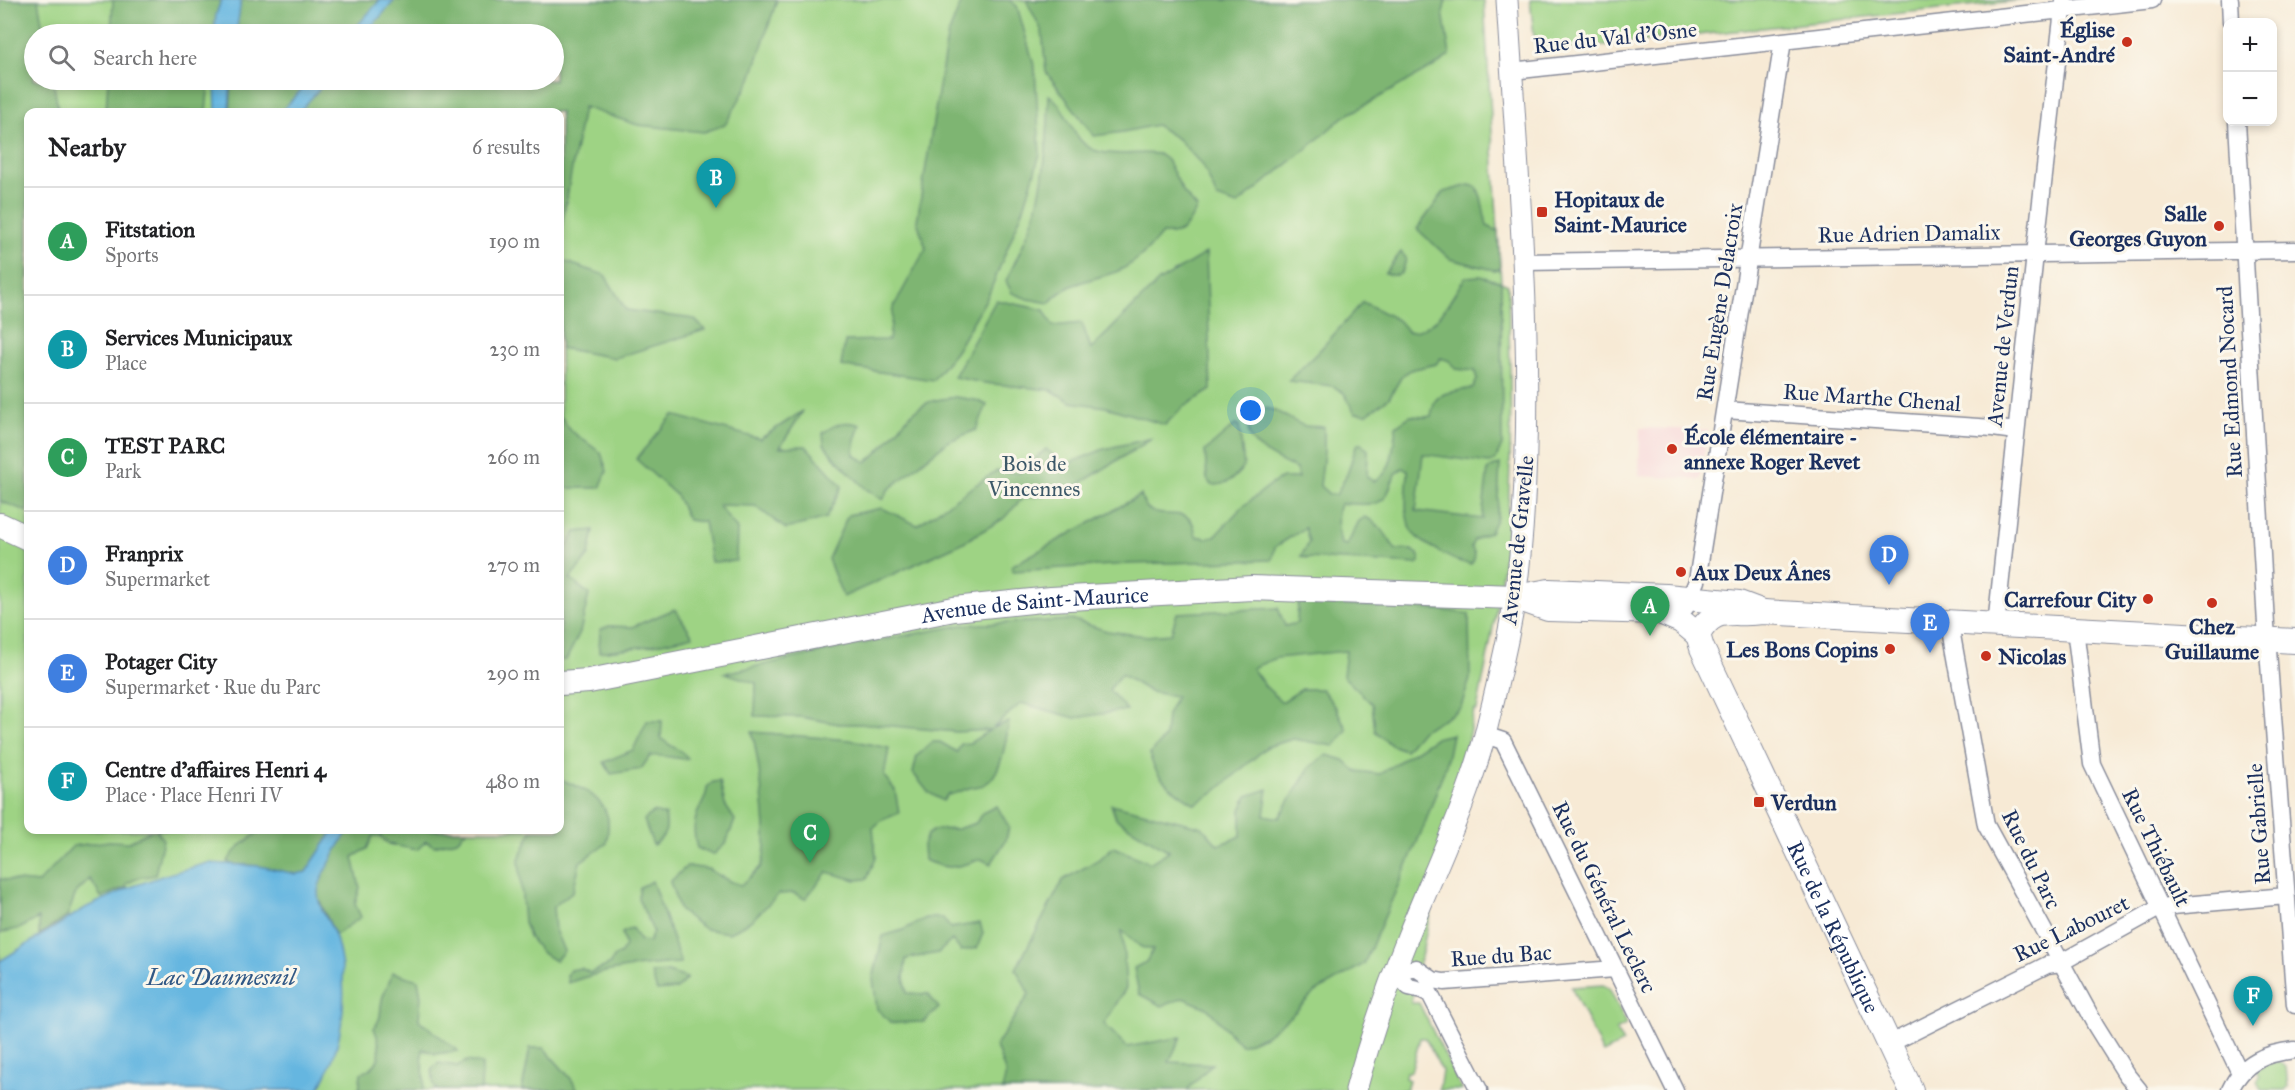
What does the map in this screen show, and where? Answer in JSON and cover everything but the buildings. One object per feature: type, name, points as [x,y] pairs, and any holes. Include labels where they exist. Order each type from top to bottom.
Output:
[{"type":"main road","points":[[0,525],[24,536]]},
{"type":"main road","name":"Avenue de Saint-Maurice","points":[[564,683],[589,681],[954,609],[1051,599],[1252,588],[1515,597]]},
{"type":"main road","points":[[1515,597],[1549,591],[1744,604],[1764,612]]},
{"type":"main road","points":[[1515,597],[1548,609],[1660,612],[1681,621],[1698,635],[1706,621],[1717,614],[1746,615],[1764,612],[1950,624],[2075,628],[2295,641]]},
{"type":"main road","name":"Rue de la République","points":[[1698,635],[1702,648],[1911,1090]]},
{"type":"street","name":"Avenue de Gravelle","points":[[1356,1090],[1394,972],[1451,833],[1485,735],[1507,640],[1521,554],[1528,428],[1524,262],[1507,0]]},
{"type":"street","name":"Rue du Val d'Osne","points":[[1512,71],[1783,41],[2064,5],[2152,0]]},
{"type":"street","points":[[2230,0],[2231,18]]},
{"type":"street","name":"Avenue de Verdun","points":[[1996,626],[2015,431],[2064,5]]},
{"type":"street","name":"Rue Eugène Delacroix","points":[[1695,601],[1783,41]]},
{"type":"street","name":"Rue Edmond Nocard","points":[[2237,126],[2267,640]]},
{"type":"street","name":"Rue Adrien Damalix","points":[[1524,262],[2295,250]]},
{"type":"street","name":"Rue Marthe Chenal","points":[[1725,410],[2015,431]]},
{"type":"street","points":[[1660,612],[1684,609],[1695,601]]},
{"type":"street","name":"Rue du Parc","points":[[1950,624],[1986,825],[2096,1026],[2126,1074],[2139,1090]]},
{"type":"street","name":"Rue Thiébault","points":[[2075,628],[2092,764],[2240,1073]]},
{"type":"street","name":"Rue Gabrielle","points":[[2267,640],[2295,1005]]},
{"type":"street","name":"Rue du Général Leclerc","points":[[1485,735],[1503,741],[1675,1090]]},
{"type":"street","name":"Rue Labouret","points":[[1889,1044],[2047,964],[2060,963],[2161,907],[2286,896]]},
{"type":"street","name":"Rue du Bac","points":[[1434,988],[1615,969]]},
{"type":"street","points":[[1394,972],[1409,987],[1422,990],[1434,988],[1479,1090]]},
{"type":"street","points":[[2230,1090],[2240,1073],[2258,1059],[2269,1054],[2295,1050]]},
{"type":"shaded area","name":"École élémentaire - annexe Roger Revet","points":[[1640,428],[1708,430],[1700,479],[1639,476]]},
{"type":"green space","name":"Bois de Vincennes","points":[[0,0],[1484,0],[1501,282],[1508,285],[1510,436],[1507,526],[1498,596],[1477,710],[1474,711],[1411,1003],[1419,1003],[1462,1090],[1439,1090],[1442,1071],[1425,1038],[1420,1038],[1411,1072],[1406,1072],[1405,1078],[1409,1080],[1406,1090],[0,1090]]},
{"type":"green space","points":[[0,0],[38,0],[42,24],[24,24],[24,90],[55,90],[58,108],[24,108],[24,510],[0,501]]},
{"type":"green space","points":[[113,0],[221,0],[215,24],[112,24]]},
{"type":"green space","points":[[239,0],[777,0],[751,79],[725,125],[704,132],[638,125],[583,107],[564,213],[564,108],[230,108],[231,90],[564,90],[564,24],[235,24]]},
{"type":"green space","points":[[962,0],[1009,0],[1017,6],[1035,69],[1040,154],[1025,205],[988,296],[956,351],[933,380],[841,366],[845,341],[889,340],[893,308],[926,248],[917,221],[947,38]]},
{"type":"green space","points":[[1026,0],[1446,0],[1443,12],[1450,55],[1440,63],[1342,118],[1237,205],[1217,198],[1203,166],[1178,139],[1156,125],[1094,136],[1046,72],[1042,31]]},
{"type":"green space","points":[[1530,0],[2023,0],[1550,51],[1535,44]]},
{"type":"green space","points":[[107,90],[208,90],[206,108],[106,108]]},
{"type":"green space","points":[[1049,95],[1062,109],[1081,141],[1088,147],[1112,154],[1159,154],[1167,160],[1184,193],[1197,208],[1184,228],[1175,233],[1162,234],[1147,251],[1129,265],[1116,272],[1072,286],[1049,303],[1012,293],[1006,281],[1028,233],[1038,202],[1046,149]]},
{"type":"green space","points":[[1469,185],[1477,187],[1487,226],[1498,231],[1500,269],[1494,270],[1450,259],[1417,229],[1444,192]]},
{"type":"green space","points":[[1401,252],[1406,258],[1400,274],[1385,273]]},
{"type":"green space","points":[[1206,253],[1211,390],[1183,407],[1165,425],[1106,407],[1071,402],[1051,390],[984,383],[954,377],[996,300],[1044,310],[1053,326],[1082,323],[1091,349],[1159,281]]},
{"type":"green space","points":[[564,261],[605,275],[626,310],[694,319],[705,330],[615,358],[564,349]]},
{"type":"green space","points":[[1480,276],[1501,282],[1502,445],[1495,461],[1489,463],[1423,454],[1416,511],[1482,519],[1488,469],[1500,464],[1497,517],[1490,532],[1474,540],[1471,547],[1475,557],[1471,564],[1449,557],[1414,534],[1406,511],[1408,470],[1403,468],[1398,471],[1386,496],[1379,502],[1340,504],[1338,529],[1341,544],[1347,545],[1359,521],[1365,517],[1380,527],[1396,550],[1412,550],[1418,554],[1420,560],[1417,564],[1307,558],[1301,556],[1309,542],[1305,528],[1275,547],[1272,560],[1129,564],[1013,571],[1011,566],[1141,495],[1150,511],[1187,517],[1193,523],[1196,536],[1214,537],[1241,508],[1270,485],[1282,478],[1298,478],[1296,469],[1270,456],[1253,442],[1249,435],[1247,418],[1252,410],[1260,408],[1273,410],[1305,426],[1324,427],[1320,486],[1329,494],[1336,495],[1348,472],[1356,446],[1360,443],[1368,450],[1367,477],[1373,481],[1380,478],[1389,466],[1396,426],[1410,416],[1431,416],[1438,397],[1473,388],[1477,380],[1475,371],[1456,369],[1450,361],[1441,358],[1436,364],[1410,370],[1402,376],[1389,398],[1367,414],[1355,413],[1344,393],[1333,386],[1288,381],[1363,302],[1398,320],[1408,332],[1420,330],[1437,319],[1466,277]]},
{"type":"green space","points":[[955,397],[975,400],[987,405],[976,430],[947,442],[888,490],[883,500],[866,489],[824,444],[823,433],[832,427],[841,423],[860,425],[855,440],[854,455],[866,462],[918,409],[930,402]]},
{"type":"green space","points":[[803,411],[780,447],[806,446],[842,486],[826,518],[786,529],[755,506],[718,505],[737,529],[736,561],[711,562],[704,522],[688,520],[676,495],[636,459],[673,415],[760,439]]},
{"type":"green space","points":[[564,421],[570,430],[601,453],[607,471],[600,488],[564,488]]},
{"type":"green space","points":[[1235,425],[1239,425],[1244,466],[1230,480],[1222,484],[1211,485],[1207,479],[1205,451]]},
{"type":"green space","points":[[1153,438],[1065,493],[1023,498],[1003,519],[962,543],[843,597],[828,559],[848,515],[882,508],[917,525],[996,471],[1019,473],[1046,449],[1065,465],[1104,449]]},
{"type":"green space","points":[[594,530],[589,555],[570,579],[589,594],[580,632],[564,660],[564,551],[576,532]]},
{"type":"green space","points":[[1298,603],[1442,610],[1469,614],[1470,679],[1461,707],[1422,730],[1405,750],[1391,745],[1375,731],[1372,704],[1343,676],[1346,651],[1276,658],[1252,668],[1265,686],[1282,702],[1302,689],[1322,689],[1336,708],[1347,730],[1334,746],[1293,739],[1267,747],[1214,793],[1195,804],[1161,778],[1152,763],[1150,754],[1165,737],[1167,715],[1176,696],[1150,692],[1121,674],[1109,690],[1127,710],[1075,718],[1021,703],[993,728],[1009,722],[1002,757],[995,774],[982,786],[947,795],[943,801],[928,792],[913,773],[917,756],[933,742],[940,742],[957,752],[961,744],[970,743],[990,730],[956,732],[872,724],[839,724],[801,717],[755,716],[756,683],[725,673],[962,625],[1074,620],[1107,631],[1146,636],[1171,634],[1177,613],[1278,608],[1285,626],[1297,623]]},
{"type":"green space","points":[[675,609],[693,636],[648,646],[599,652],[600,630],[609,626],[632,627]]},
{"type":"green space","points":[[647,721],[662,721],[661,738],[683,752],[688,759],[650,756],[641,769],[611,774],[604,762],[633,750]]},
{"type":"green space","points":[[752,732],[850,740],[889,748],[884,776],[895,790],[899,813],[882,820],[873,828],[876,857],[867,879],[856,880],[827,872],[805,899],[794,893],[779,894],[752,920],[729,933],[705,929],[680,911],[670,882],[687,866],[708,869],[741,885],[761,866],[764,856],[765,821]]},
{"type":"green space","points":[[1452,734],[1446,765],[1424,826],[1364,964],[1314,993],[1292,1015],[1265,1036],[1241,1045],[1207,1008],[1183,998],[1162,1006],[1139,994],[1134,968],[1146,962],[1153,950],[1141,947],[1122,931],[1126,988],[1104,1024],[1127,1047],[1181,1037],[1169,1062],[1212,1064],[1187,1090],[1002,1090],[1006,1074],[996,1046],[1029,994],[1016,969],[1063,880],[1101,858],[1113,847],[1150,863],[1169,851],[1116,819],[1111,804],[1202,827],[1218,845],[1241,836],[1241,810],[1247,796],[1268,789],[1264,815],[1279,818],[1310,767],[1327,755],[1344,760],[1356,771],[1380,774],[1435,738]]},
{"type":"green space","points":[[564,781],[588,792],[604,808],[608,825],[607,843],[580,862],[573,891],[553,907],[555,930],[564,951],[555,961],[541,952],[529,937],[524,922],[519,859],[530,834],[564,834]]},
{"type":"green space","points":[[720,781],[725,805],[735,820],[726,843],[713,855],[697,848],[694,827],[707,787],[713,782]]},
{"type":"green space","points":[[997,806],[1009,827],[1006,840],[991,864],[981,859],[947,867],[924,860],[923,845],[927,835],[934,830],[957,829],[976,823],[982,813]]},
{"type":"green space","points":[[653,812],[665,815],[666,824],[663,836],[653,845],[644,820]]},
{"type":"green space","points":[[144,834],[159,834],[163,840],[155,875],[138,878],[126,884],[127,887],[101,897],[90,879],[76,893],[67,917],[39,935],[39,918],[21,928],[0,933],[0,879],[38,883],[73,846],[109,841],[129,842]]},
{"type":"green space","points":[[256,834],[463,834],[457,840],[434,846],[426,841],[417,850],[388,844],[380,836],[373,836],[367,849],[353,857],[360,888],[355,904],[361,917],[335,935],[319,899],[259,866],[229,864],[228,861],[234,852]]},
{"type":"green space","points":[[652,881],[681,963],[624,968],[568,983],[567,975],[570,970],[581,968],[590,973],[609,965],[625,946],[622,933],[632,928],[640,941],[649,942],[653,931],[638,898],[640,887]]},
{"type":"green space","points":[[926,918],[943,918],[950,928],[980,923],[983,933],[977,948],[961,951],[952,940],[938,953],[906,959],[904,977],[907,993],[928,994],[939,1008],[924,1022],[891,1023],[877,1009],[873,979],[883,936],[903,930]]},
{"type":"green space","points":[[392,972],[418,980],[421,996],[419,1020],[458,1051],[436,1054],[423,1049],[423,1090],[359,1090],[361,1073],[374,1065],[379,1055],[379,1042],[374,1028],[380,1018],[383,996]]},
{"type":"green space","points":[[668,972],[687,978],[677,989],[657,991],[651,973]]},
{"type":"green space","points":[[1603,985],[1609,988],[1627,1024],[1616,1030],[1623,1043],[1603,1053],[1571,987]]},
{"type":"green space","points":[[530,1048],[544,1048],[578,1090],[522,1090]]},
{"type":"green space","points":[[467,1061],[482,1064],[481,1090],[438,1090],[434,1086],[432,1068],[439,1063],[457,1066]]},
{"type":"green space","points":[[2279,1061],[2286,1067],[2288,1087],[2285,1090],[2263,1090],[2257,1082],[2260,1076],[2257,1070]]},
{"type":"water","points":[[221,0],[241,0],[237,24],[215,24]]},
{"type":"water","points":[[380,0],[395,0],[374,24],[359,24]]},
{"type":"water","points":[[215,90],[230,90],[229,108],[216,108]]},
{"type":"water","points":[[301,90],[318,90],[302,108],[285,108]]},
{"type":"water","name":"Lac Daumesnil","points":[[331,834],[347,834],[326,869],[318,891],[322,910],[336,938],[344,996],[334,1054],[318,1090],[0,1090],[0,961],[87,907],[131,887],[165,875],[208,863],[259,866],[296,874],[306,872]]},
{"type":"place","name":"Église Saint-André","points":[[2127,42]]},
{"type":"place","name":"Services Municipaux","points":[[716,208]]},
{"type":"place","name":"Hopitaux de Saint-Maurice","points":[[1542,212]]},
{"type":"place","name":"Salle Georges Guyon","points":[[2219,226]]},
{"type":"place","name":"École élémentaire - annexe Roger Revet","points":[[1672,449]]},
{"type":"place","name":"Aux Deux Ânes","points":[[1681,572]]},
{"type":"place","name":"Franprix","points":[[1889,585]]},
{"type":"place","name":"Carrefour City","points":[[2148,599]]},
{"type":"place","name":"Chez Guillaume","points":[[2212,603]]},
{"type":"place","name":"Fitstation","points":[[1650,636]]},
{"type":"place","name":"Les Bons Copins","points":[[1890,649]]},
{"type":"place","name":"Potager City","points":[[1930,653]]},
{"type":"place","name":"Nicolas","points":[[1986,656]]},
{"type":"place","name":"Verdun","points":[[1759,802]]},
{"type":"place","name":"TEST PARC","points":[[810,863]]},
{"type":"place","name":"Centre d'affaires Henri 4","points":[[2253,1026]]}]
